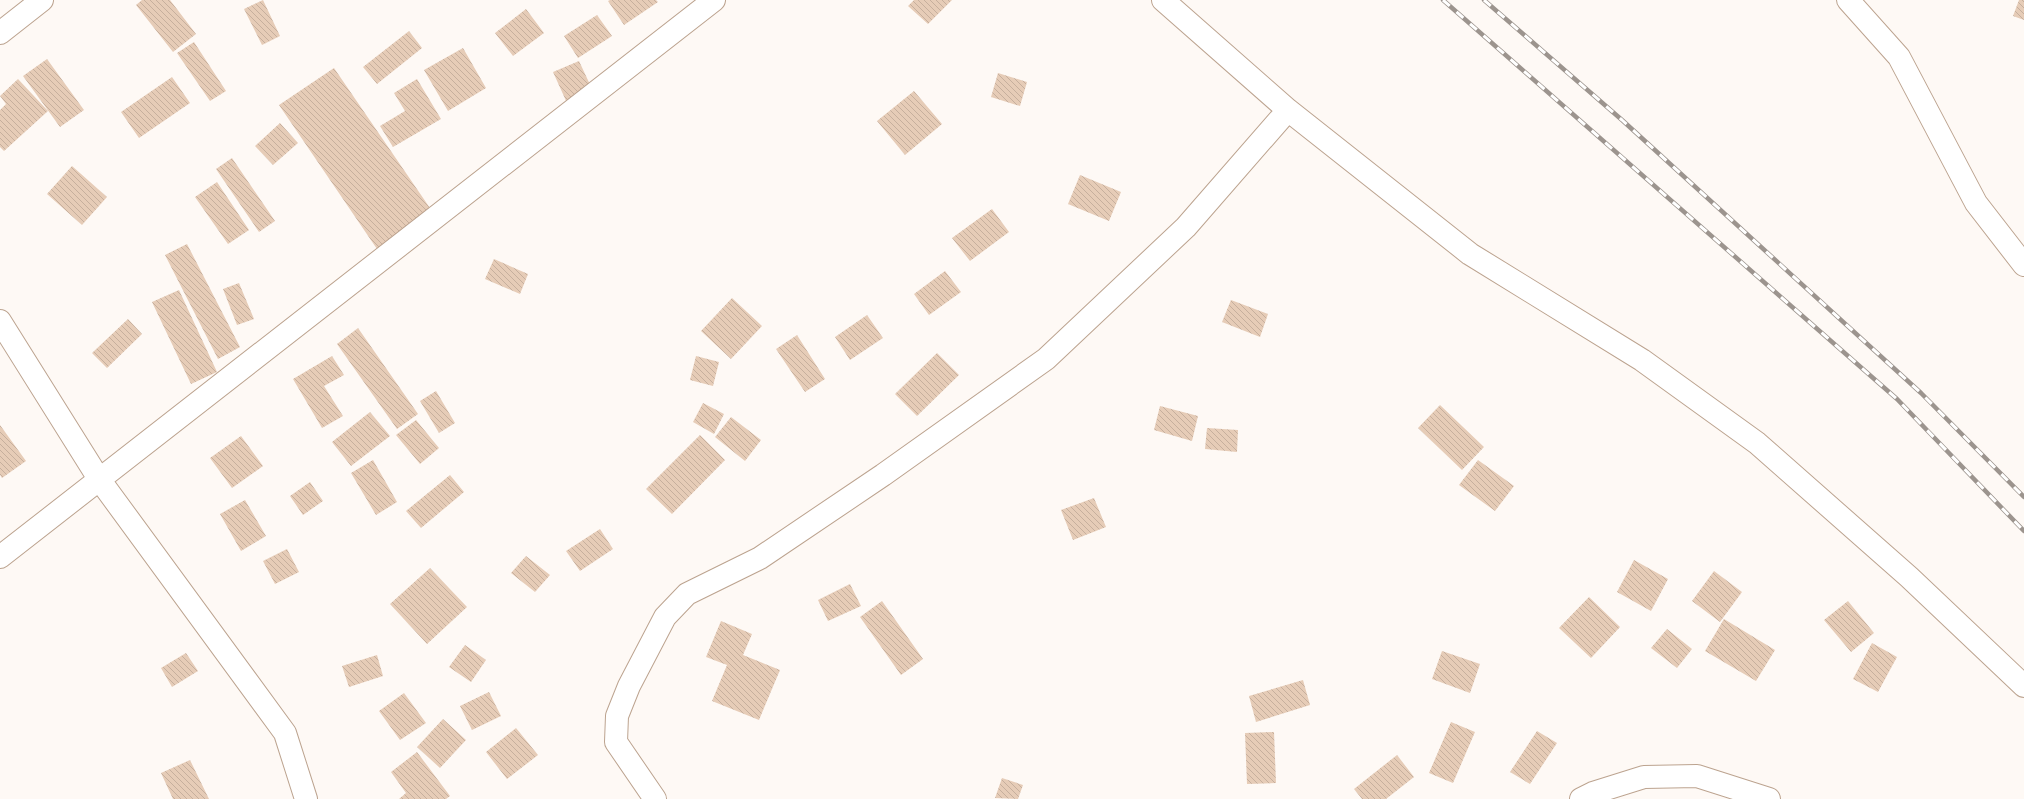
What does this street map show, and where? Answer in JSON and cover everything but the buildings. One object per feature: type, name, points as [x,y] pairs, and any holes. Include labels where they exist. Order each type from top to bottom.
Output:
[{"type":"street","points":[[0,32],[42,0]]},
{"type":"street","points":[[0,557],[714,0]]},
{"type":"street","points":[[1163,0],[1288,110],[1470,254],[1642,360],[1757,443],[1909,577],[2024,686]]},
{"type":"street","points":[[1848,0],[1900,57],[1976,203],[2024,265]]},
{"type":"street","points":[[655,799],[616,742],[617,716],[629,686],[665,617],[687,594],[760,558],[883,475],[1046,359],[1186,227],[1288,110]]},
{"type":"street","points":[[0,321],[99,480],[285,733],[306,799]]},
{"type":"street","points":[[1581,799],[1644,777],[1697,776],[1769,799]]},
{"type":"railway","points":[[1443,0],[1897,399],[2024,531]]},
{"type":"railway","points":[[1484,0],[1622,120],[1921,393],[2024,497]]}]
